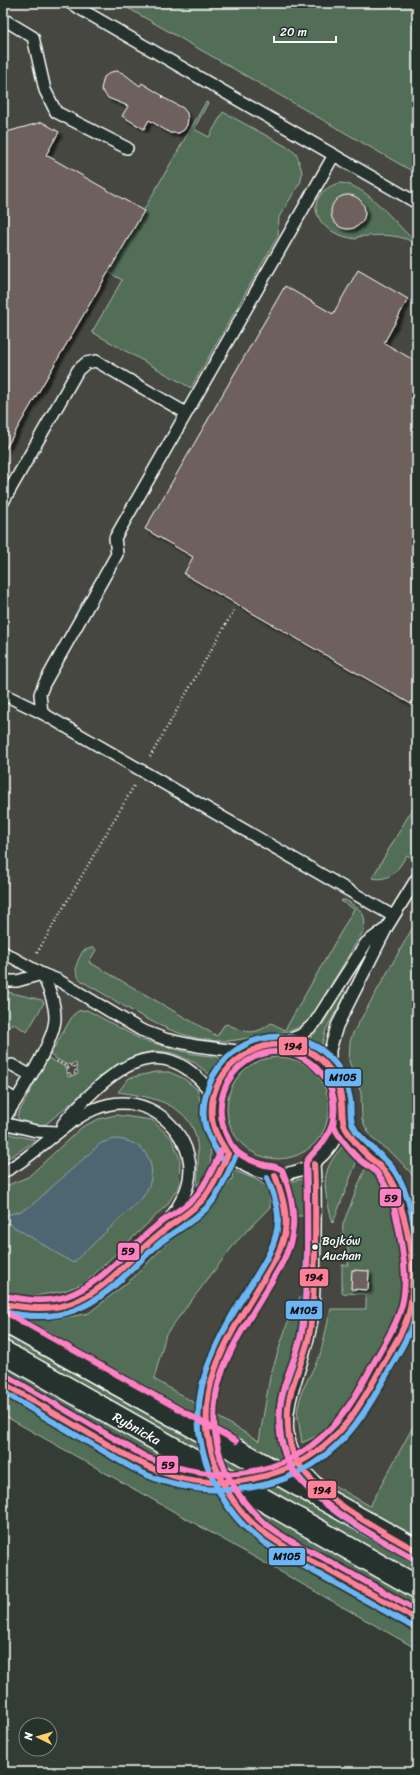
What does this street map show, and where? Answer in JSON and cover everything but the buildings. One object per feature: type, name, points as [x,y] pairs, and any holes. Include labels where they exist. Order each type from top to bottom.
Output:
[{"type":"main road","points":[[3,1320],[417,1551]]},
{"type":"main road","name":"Rybnicka","points":[[3,1352],[417,1587]]},
{"type":"lane","points":[[70,3],[417,203]]},
{"type":"lane","points":[[3,19],[33,37],[45,90],[56,112],[127,148]]},
{"type":"lane","points":[[42,714],[40,694],[44,684],[117,554],[115,538],[334,155]]},
{"type":"lane","points":[[3,502],[78,370],[86,363],[96,361],[186,413]]},
{"type":"lane","points":[[3,694],[42,714],[393,916]]},
{"type":"lane","points":[[330,1070],[330,1050],[337,1026],[387,927],[417,878]]},
{"type":"lane","points":[[281,1043],[300,1047],[317,1056],[330,1070],[339,1086],[343,1104],[342,1123],[336,1139],[327,1152],[314,1164],[296,1172],[275,1175],[256,1172],[239,1163],[228,1154],[218,1137],[213,1124],[212,1109],[213,1095],[220,1078],[230,1063],[245,1052],[263,1045],[281,1043],[300,1035],[314,1024],[366,944],[387,927]]},
{"type":"lane","points":[[3,952],[42,974],[58,980],[141,1030],[154,1035],[197,1046],[245,1052]]},
{"type":"lane","points":[[3,982],[17,981],[42,974]]},
{"type":"lane","points":[[42,974],[51,993],[55,1019],[50,1040],[3,1122],[36,1131],[57,1132]]},
{"type":"lane","points":[[57,1132],[73,1111],[112,1075],[123,1067],[136,1062],[159,1059],[181,1064],[200,1079],[213,1095]]},
{"type":"lane","points":[[12,1065],[30,1075]]},
{"type":"lane","points":[[3,1092],[16,1100]]},
{"type":"lane","points":[[3,1172],[27,1158],[57,1132],[89,1111],[111,1104],[133,1104],[144,1107],[166,1119],[180,1136],[185,1145],[189,1160],[189,1176],[182,1202],[162,1231]]},
{"type":"lane","points":[[3,1383],[122,1452],[165,1474],[201,1482],[228,1483],[254,1479],[283,1471],[295,1466],[324,1446],[343,1427],[360,1404],[406,1322],[413,1300],[413,1272],[398,1194],[384,1169],[363,1152],[342,1123]]},
{"type":"lane","points":[[3,1304],[42,1308],[62,1306],[74,1302],[94,1291],[162,1231],[189,1213],[201,1202],[212,1187],[228,1154]]},
{"type":"lane","points":[[314,1164],[314,1269],[312,1318],[307,1346],[289,1400],[289,1437],[294,1455],[304,1471],[326,1492],[372,1526]]},
{"type":"lane","points":[[206,1401],[211,1376],[222,1350],[282,1244],[286,1229],[286,1213],[275,1175]]},
{"type":"lane","points":[[249,1520],[281,1544],[417,1620]]},
{"type":"path","points":[[29,967],[234,610]]},
{"type":"shaded area","points":[[3,3],[237,3],[417,110],[417,920],[350,1042],[353,1072],[361,1093],[417,1162],[417,1419],[370,1506],[3,1291]]},
{"type":"green space","points":[[119,3],[417,3],[417,174]]},
{"type":"green space","points":[[206,102],[208,103],[194,129],[209,137],[223,112],[291,149],[297,155],[302,172],[301,181],[279,217],[278,236],[191,388],[92,332],[122,280],[108,272]]},
{"type":"green space","points":[[341,183],[351,185],[371,198],[381,206],[415,241],[413,242],[399,237],[385,235],[357,237],[356,239],[339,235],[324,226],[318,216],[316,204],[321,194],[325,190],[335,184]]},
{"type":"green space","points":[[417,801],[417,854],[414,859],[407,855],[397,869],[389,876],[379,879],[372,878]]},
{"type":"green space","points":[[341,901],[350,903],[361,912],[365,924],[364,930],[314,1013],[303,1025],[292,1030],[228,1041],[208,1040],[189,1036],[152,1022],[83,982],[77,975],[77,963],[83,951],[94,947],[96,950],[89,962],[217,1036],[224,1025],[227,1024],[249,1032],[259,1030],[271,1023],[285,1030],[354,909]]},
{"type":"green space","points":[[417,920],[417,1182],[395,1156],[373,1139],[365,1126],[362,1119],[361,1093],[349,1061],[350,1042],[353,1033]]},
{"type":"green space","points":[[3,991],[42,1000],[44,1003],[27,1032],[12,1023],[8,1029],[3,1026]]},
{"type":"green space","points":[[342,991],[345,991],[346,994],[326,1029],[322,1044],[318,1045],[310,1041],[310,1038],[323,1024]]},
{"type":"green space","points":[[87,1010],[142,1040],[194,1054],[219,1057],[220,1060],[210,1075],[195,1063],[173,1053],[157,1051],[140,1054],[116,1065],[46,1124],[33,1126],[24,1125],[17,1116],[48,1058],[66,1067],[68,1077],[78,1074],[76,1063],[67,1065],[50,1055],[73,1015],[78,1011]]},
{"type":"green space","points":[[278,1057],[297,1061],[314,1072],[325,1089],[329,1108],[325,1127],[314,1144],[297,1155],[278,1159],[259,1155],[242,1144],[231,1127],[227,1108],[231,1089],[242,1072],[259,1061]]},
{"type":"green space","points":[[155,1072],[169,1072],[183,1078],[197,1089],[211,1140],[210,1170],[197,1186],[197,1144],[194,1131],[188,1121],[181,1113],[162,1102],[151,1098],[118,1092],[129,1078]]},
{"type":"green space","points":[[116,1115],[152,1120],[172,1139],[180,1160],[179,1186],[167,1205],[85,1283],[64,1291],[18,1299],[53,1320],[89,1313],[133,1278],[170,1240],[209,1209],[232,1179],[233,1170],[257,1180],[270,1189],[270,1207],[236,1242],[166,1334],[154,1379],[259,1441],[270,1377],[289,1318],[305,1289],[301,1339],[281,1401],[279,1431],[287,1458],[370,1506],[417,1419],[417,1649],[3,1415],[3,1187],[28,1177],[82,1127],[99,1119]]},
{"type":"green space","points":[[3,1130],[13,1135],[36,1140],[12,1156],[3,1160]]},
{"type":"green space","points":[[345,1144],[358,1158],[333,1223],[325,1187],[327,1170],[337,1153]]},
{"type":"green space","points":[[368,1165],[377,1174],[390,1201],[405,1273],[402,1311],[351,1402],[325,1432],[302,1443],[297,1411],[302,1391],[320,1355],[331,1309],[366,1309],[366,1294],[342,1293],[342,1265],[348,1265],[348,1246],[342,1246],[343,1224],[364,1171]]},
{"type":"green space","points":[[302,1179],[305,1180],[305,1216],[294,1216],[292,1201],[286,1184],[287,1182]]},
{"type":"water","points":[[114,1139],[126,1141],[143,1150],[151,1167],[149,1187],[143,1197],[73,1263],[6,1222],[7,1215],[21,1211],[32,1205],[101,1143]]},
{"type":"transit line","name":"M105","points":[[221,1158],[207,1130],[204,1120],[204,1108],[205,1097],[211,1081],[222,1063],[233,1052],[259,1039],[288,1037],[317,1047],[333,1061],[342,1074],[349,1094],[351,1119],[356,1131],[396,1173],[409,1203],[417,1244]]},
{"type":"transit line","name":"194","points":[[3,1383],[130,1458],[170,1475],[198,1481],[239,1481],[259,1478],[278,1472],[297,1464],[314,1453],[345,1425],[360,1404],[398,1338],[410,1308],[412,1295],[412,1269],[409,1242],[404,1216],[391,1180],[384,1170],[353,1140],[344,1126],[340,1091],[334,1077],[326,1065],[315,1055],[297,1047],[279,1044],[261,1047],[244,1055],[230,1067],[219,1081],[213,1099],[212,1118],[216,1132],[228,1154]]},
{"type":"transit line","name":"59","points":[[413,1558],[363,1529],[327,1505],[299,1478],[289,1464],[284,1451],[279,1422],[281,1398],[300,1342],[305,1311],[307,1248],[306,1163],[328,1134],[333,1119],[334,1103],[330,1086],[324,1076],[302,1058],[283,1052],[264,1054],[247,1061],[233,1074],[224,1092],[221,1112],[226,1134],[236,1151],[252,1161],[282,1170],[288,1185],[292,1202],[293,1227],[291,1242],[283,1261],[235,1343],[219,1382],[215,1402],[214,1424],[221,1459],[235,1488],[248,1506],[263,1522],[290,1541],[320,1556],[417,1611]]},
{"type":"transit line","name":"59","points":[[7,1376],[146,1457],[195,1471],[219,1474],[243,1473],[266,1468],[289,1459],[310,1446],[330,1429],[337,1422],[359,1390],[390,1334],[401,1309],[405,1283],[400,1238],[392,1200],[388,1190],[378,1174],[356,1156],[335,1129],[333,1122],[332,1095]]},
{"type":"transit line","name":"59","points":[[5,1296],[28,1300],[52,1300],[67,1296],[92,1283],[103,1275],[155,1227],[196,1196],[207,1180],[221,1151]]},
{"type":"transit line","name":"194","points":[[3,1304],[29,1308],[64,1306],[85,1297],[96,1290],[107,1282],[158,1235],[200,1203],[212,1187],[228,1154]]},
{"type":"transit line","name":"M105","points":[[3,1312],[30,1316],[57,1315],[75,1310],[99,1297],[121,1280],[161,1242],[193,1219],[211,1203],[224,1181],[235,1157]]},
{"type":"transit line","name":"194","points":[[314,1164],[315,1252],[313,1304],[311,1326],[307,1345],[289,1399],[288,1428],[290,1442],[297,1461],[307,1475],[335,1501],[417,1551]]},
{"type":"transit line","name":"M105","points":[[306,1165],[307,1249],[305,1302],[299,1343],[284,1388],[280,1407],[279,1422],[283,1445],[291,1466],[302,1481],[315,1494],[346,1519],[413,1558]]},
{"type":"transit line","name":"194","points":[[275,1175],[285,1209],[285,1231],[275,1259],[236,1325],[216,1365],[210,1386],[207,1408],[207,1430],[215,1464],[229,1494],[242,1512],[257,1527],[278,1542],[417,1620]]},
{"type":"transit line","name":"M105","points":[[267,1178],[274,1196],[278,1215],[278,1227],[266,1260],[228,1322],[208,1365],[202,1386],[199,1408],[199,1431],[204,1454],[213,1479],[224,1501],[239,1521],[258,1538],[281,1553],[413,1627]]},
{"type":"transit line","name":"59","points":[[7,1313],[236,1441]]},
{"type":"transit line","name":"M105","points":[[3,1392],[124,1463],[158,1479],[188,1487],[209,1489],[231,1490],[252,1487],[293,1475],[312,1465],[347,1435],[376,1394],[408,1336],[417,1313]]},
{"type":"place","name":"Bojków Auchan","points":[[315,1247]]}]
